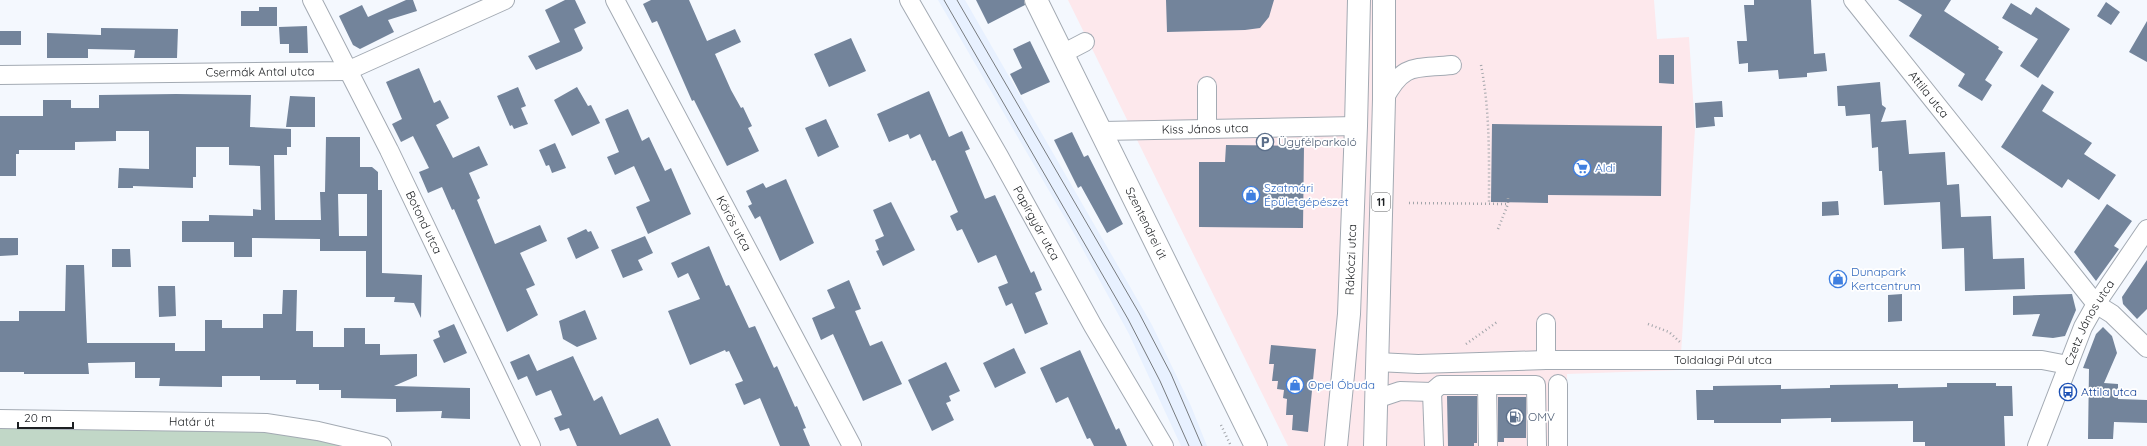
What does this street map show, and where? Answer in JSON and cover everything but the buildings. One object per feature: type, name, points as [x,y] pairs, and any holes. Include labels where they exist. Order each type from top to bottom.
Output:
[{"type":"main road","name":"Szentendrei út","points":[[1036,0],[1102,131],[1256,446]]},
{"type":"main road","name":"Rákóczi utca","points":[[1336,446],[1349,314],[1359,0]]},
{"type":"main road","name":"11","points":[[1374,446],[1384,99],[1384,0]]},
{"type":"street","name":"Botond utca","points":[[312,0],[347,71],[389,150],[531,446]]},
{"type":"street","name":"Csermák Antal utca","points":[[0,75],[347,71],[505,0]]},
{"type":"street","name":"Körös utca","points":[[615,0],[852,446]]},
{"type":"street","name":"Papírgyár utca","points":[[909,0],[999,156],[1093,326],[1164,446]]},
{"type":"street","name":"Attila utca","points":[[1853,0],[2096,304],[2112,314],[2147,348]]},
{"type":"street","points":[[1062,54],[1086,42]]},
{"type":"street","points":[[1384,99],[1394,81],[1412,68],[1452,65]]},
{"type":"street","points":[[1207,86],[1207,129]]},
{"type":"street","name":"Kiss János utca","points":[[1102,131],[1356,126]]},
{"type":"street","name":"Czetz János utca","points":[[2037,446],[2083,327],[2096,304],[2147,229]]},
{"type":"street","points":[[1546,323],[1546,360]]},
{"type":"street","name":"Toldalagi Pál utca","points":[[1377,362],[1418,364],[1546,360],[2042,360],[2068,365]]},
{"type":"street","points":[[1487,384],[1488,446]]},
{"type":"street","points":[[1376,399],[1400,392],[1432,392],[1440,385],[1536,384],[1536,446]]},
{"type":"street","points":[[1558,384],[1558,446]]},
{"type":"street","points":[[1432,392],[1434,446]]},
{"type":"street","name":"Határ út","points":[[0,419],[266,423],[318,431],[382,446]]},
{"type":"path","points":[[1481,65],[1487,97],[1489,122],[1489,203]]},
{"type":"path","points":[[1498,229],[1508,204],[1508,195]]},
{"type":"path","points":[[1409,203],[1508,204]]},
{"type":"path","points":[[1466,345],[1496,322]]},
{"type":"path","points":[[1648,324],[1669,332],[1690,350],[1691,360]]},
{"type":"shaded area","points":[[938,0],[965,0],[1152,325],[1191,406],[1207,446],[1181,446],[1129,334],[1076,237]]},
{"type":"shaded area","points":[[1068,0],[1654,0],[1657,39],[1689,37],[1695,129],[1680,370],[1567,374],[1567,446],[1288,446]]},
{"type":"green space","points":[[266,423],[378,446],[0,446],[0,425]]},
{"type":"tram line","points":[[944,0],[1128,319],[1160,381],[1189,446]]},
{"type":"tram line","points":[[957,0],[1139,313],[1171,374],[1202,446]]},
{"type":"place","name":"Ügyfélparkoló","points":[[1265,142]]},
{"type":"place","name":"Aldi","points":[[1582,168]]},
{"type":"place","name":"Szatmári Épületgépészet","points":[[1251,195]]},
{"type":"place","name":"Dunapark Kertcentrum","points":[[1838,279]]},
{"type":"place","name":"Opel Óbuda","points":[[1295,385]]},
{"type":"place","name":"Attila utca","points":[[2068,392]]},
{"type":"place","name":"OMV","points":[[1515,417]]}]
